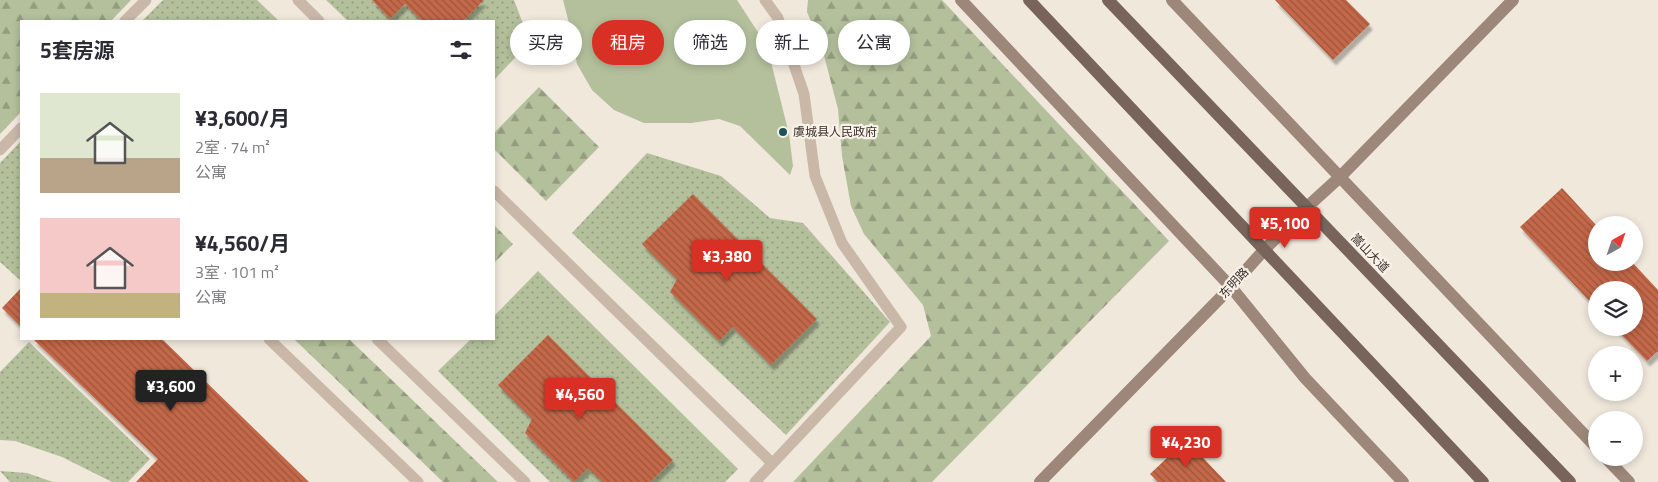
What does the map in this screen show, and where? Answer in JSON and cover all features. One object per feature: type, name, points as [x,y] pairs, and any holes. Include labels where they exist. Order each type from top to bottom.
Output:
[{"type":"main road","points":[[961,0],[1231,287],[1305,378],[1403,482]]},
{"type":"main road","points":[[1028,0],[1483,482]]},
{"type":"main road","name":"嵩山大道","points":[[1108,0],[1570,482]]},
{"type":"main road","points":[[1172,0],[1588,439]]},
{"type":"main road","name":"东明路","points":[[1040,482],[1231,287],[1306,207],[1340,177],[1513,0]]},
{"type":"main road","points":[[1614,466],[1629,482]]},
{"type":"lane","points":[[126,20],[146,0]]},
{"type":"lane","points":[[298,0],[319,20]]},
{"type":"lane","points":[[755,482],[902,327],[842,243],[815,176],[804,94],[778,18],[764,0]]},
{"type":"lane","points":[[0,150],[20,129]]},
{"type":"lane","points":[[495,192],[772,463]]},
{"type":"lane","points":[[270,340],[418,482]]},
{"type":"lane","points":[[378,340],[525,482]]},
{"type":"green space","points":[[0,0],[131,0],[112,20],[20,20],[20,113],[0,134]]},
{"type":"green space","points":[[163,0],[257,0],[278,20],[143,20]]},
{"type":"green space","points":[[326,0],[514,0],[522,20],[510,20],[510,63],[495,79],[495,20],[347,20]]},
{"type":"green space","points":[[563,0],[737,0],[756,29],[756,65],[772,65],[789,134],[793,166],[790,175],[740,126],[719,119],[691,123],[644,123],[614,110],[592,90],[578,65],[582,65],[582,20],[568,20]]},
{"type":"green space","points":[[808,0],[942,0],[1169,241],[932,482],[793,482],[931,336],[923,305],[864,234],[851,206],[842,156],[838,109],[826,65],[828,65],[828,20],[810,20],[807,12]]},
{"type":"green space","points":[[539,87],[599,147],[546,201],[495,150],[495,132]]},
{"type":"green space","points":[[20,142],[20,280],[0,262],[0,163]]},
{"type":"green space","points":[[647,153],[721,176],[770,218],[803,223],[890,322],[786,435],[572,233]]},
{"type":"green space","points":[[495,226],[513,244],[495,262]]},
{"type":"green space","points":[[538,271],[738,469],[725,482],[550,482],[438,371],[470,340],[495,340],[495,315]]},
{"type":"green space","points":[[295,340],[350,340],[498,482],[443,482]]},
{"type":"green space","points":[[29,342],[150,459],[128,482],[112,482],[62,457],[15,441],[0,440],[0,372]]},
{"type":"green space","points":[[0,471],[27,473],[53,482],[10,482]]},
{"type":"building","points":[[372,0],[484,0],[464,20],[421,20],[405,4],[390,19]]},
{"type":"building","points":[[1275,0],[1346,0],[1370,24],[1333,60]]},
{"type":"building","points":[[1562,188],[1588,216],[1588,271],[1640,271],[1658,290],[1658,351],[1647,361],[1643,357],[1643,346],[1632,346],[1623,336],[1643,336],[1643,281],[1588,281],[1588,299],[1520,227]]},
{"type":"building","points":[[693,194],[817,319],[771,365],[733,327],[719,341],[670,292],[677,279],[642,244]]},
{"type":"building","points":[[20,289],[20,326],[2,308]]},
{"type":"building","points":[[548,335],[673,460],[650,482],[603,482],[588,468],[574,482],[525,433],[532,419],[498,385]]},
{"type":"building","points":[[34,340],[163,340],[309,482],[136,482],[158,459]]},
{"type":"building","points":[[1186,440],[1226,482],[1158,482],[1150,474]]},
{"type":"place","name":"虞城县人民政府","points":[[783,132]]}]
